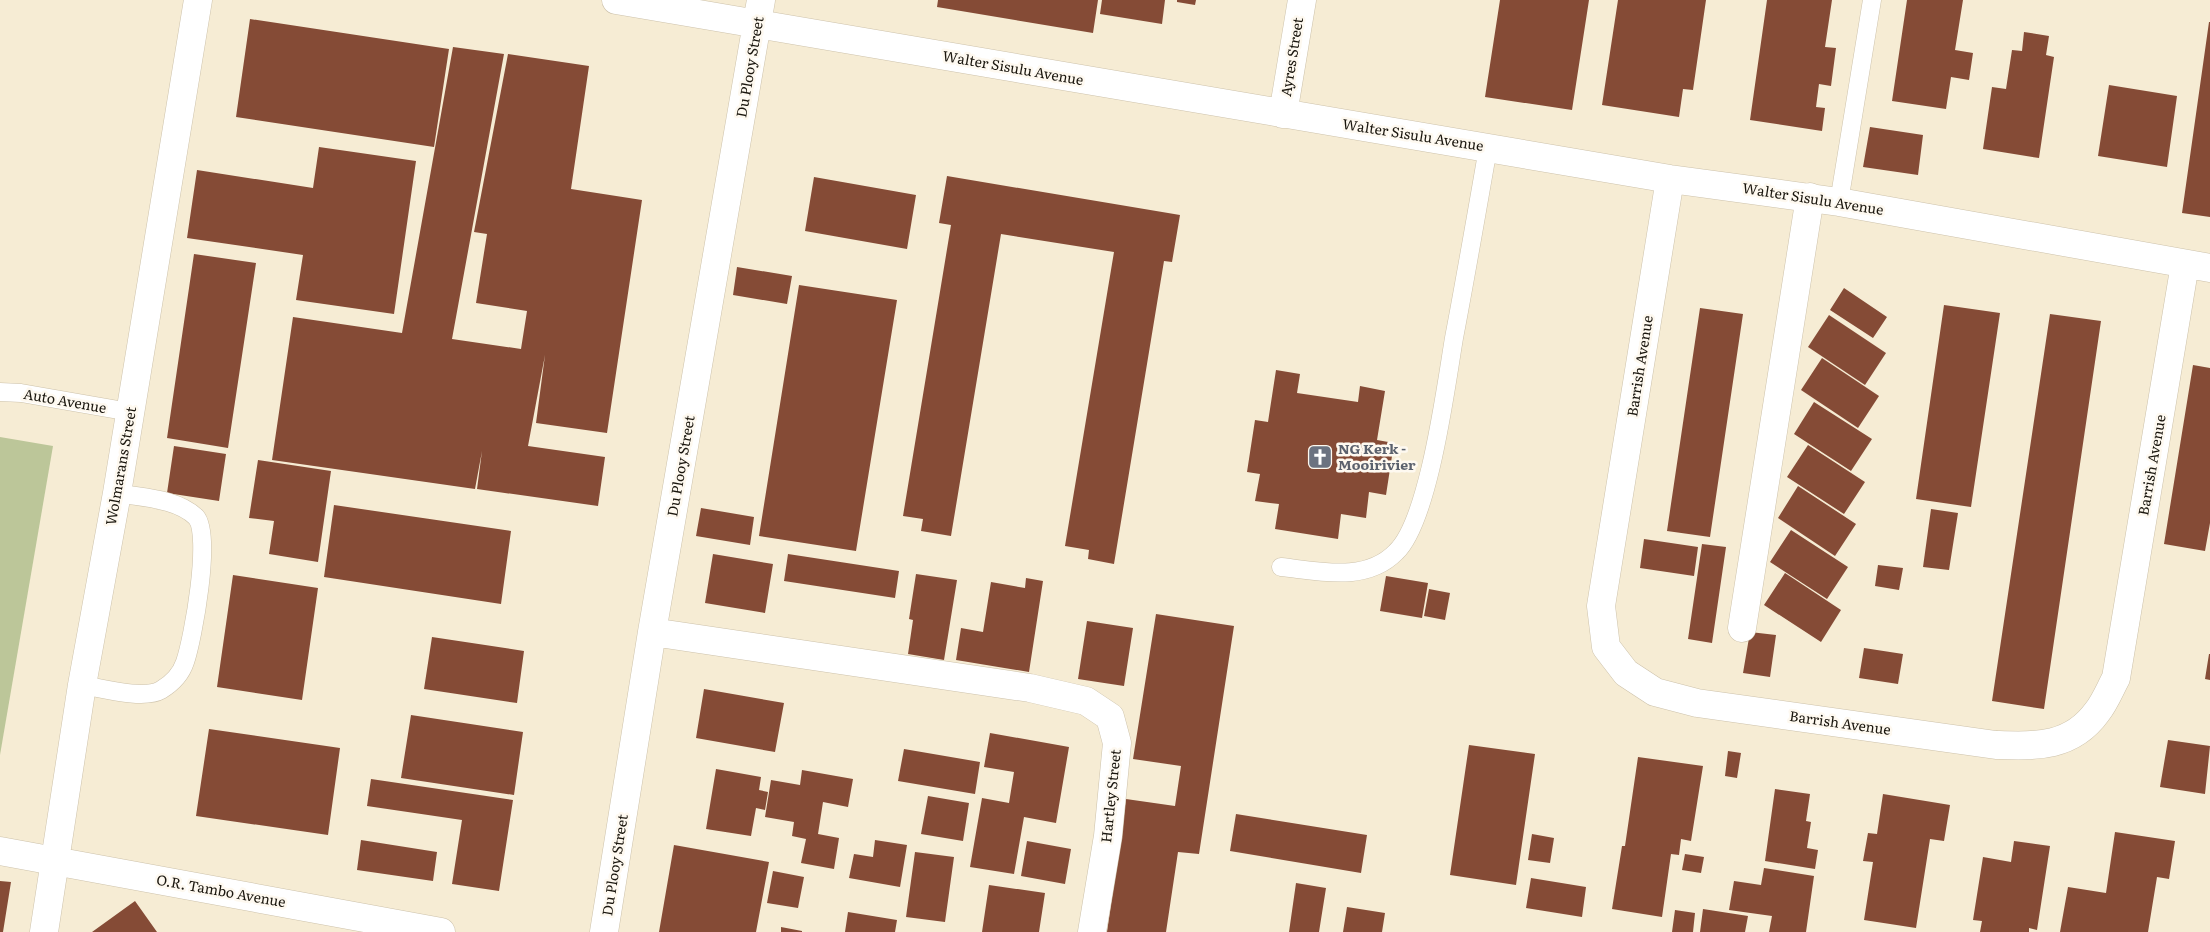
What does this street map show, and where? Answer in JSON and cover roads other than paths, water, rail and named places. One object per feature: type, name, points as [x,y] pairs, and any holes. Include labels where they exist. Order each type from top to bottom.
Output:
[{"type":"street","name":"Wolmarans Street","points":[[44,932],[82,685],[117,493],[198,0]]},
{"type":"street","name":"Walter Sisulu Avenue","points":[[616,0],[759,13],[1283,114],[1670,179],[1839,202],[2198,266]]},
{"type":"street","name":"Ayres Street","points":[[1283,114],[1302,0]]},
{"type":"street","name":"Du Plooy Street","points":[[604,932],[652,632],[759,13]]},
{"type":"street","name":"Barrish Avenue","points":[[1670,179],[1601,606],[1606,646],[1626,673],[1655,692],[1697,703],[1996,745],[2036,746],[2068,739],[2097,713],[2116,678],[2198,266]]},
{"type":"street","points":[[1742,628],[1810,198]]},
{"type":"street","name":"Hartley Street","points":[[652,632],[1030,688],[1086,701],[1110,717],[1117,742],[1108,836],[1092,932]]},
{"type":"street","name":"O.R. Tambo Avenue","points":[[0,851],[441,932]]},
{"type":"lane","points":[[1839,202],[1872,0]]},
{"type":"lane","points":[[1281,567],[1341,574],[1372,568],[1397,552],[1414,523],[1434,455],[1488,148]]},
{"type":"lane","name":"Auto Avenue","points":[[0,392],[21,393],[130,412]]},
{"type":"lane","points":[[82,685],[138,694],[159,692],[173,682],[185,664],[196,609],[204,544],[202,525],[195,516],[173,504],[117,493]]},
{"type":"place","name":"NG Kerk - Mooirivier","points":[[1320,457]]}]
